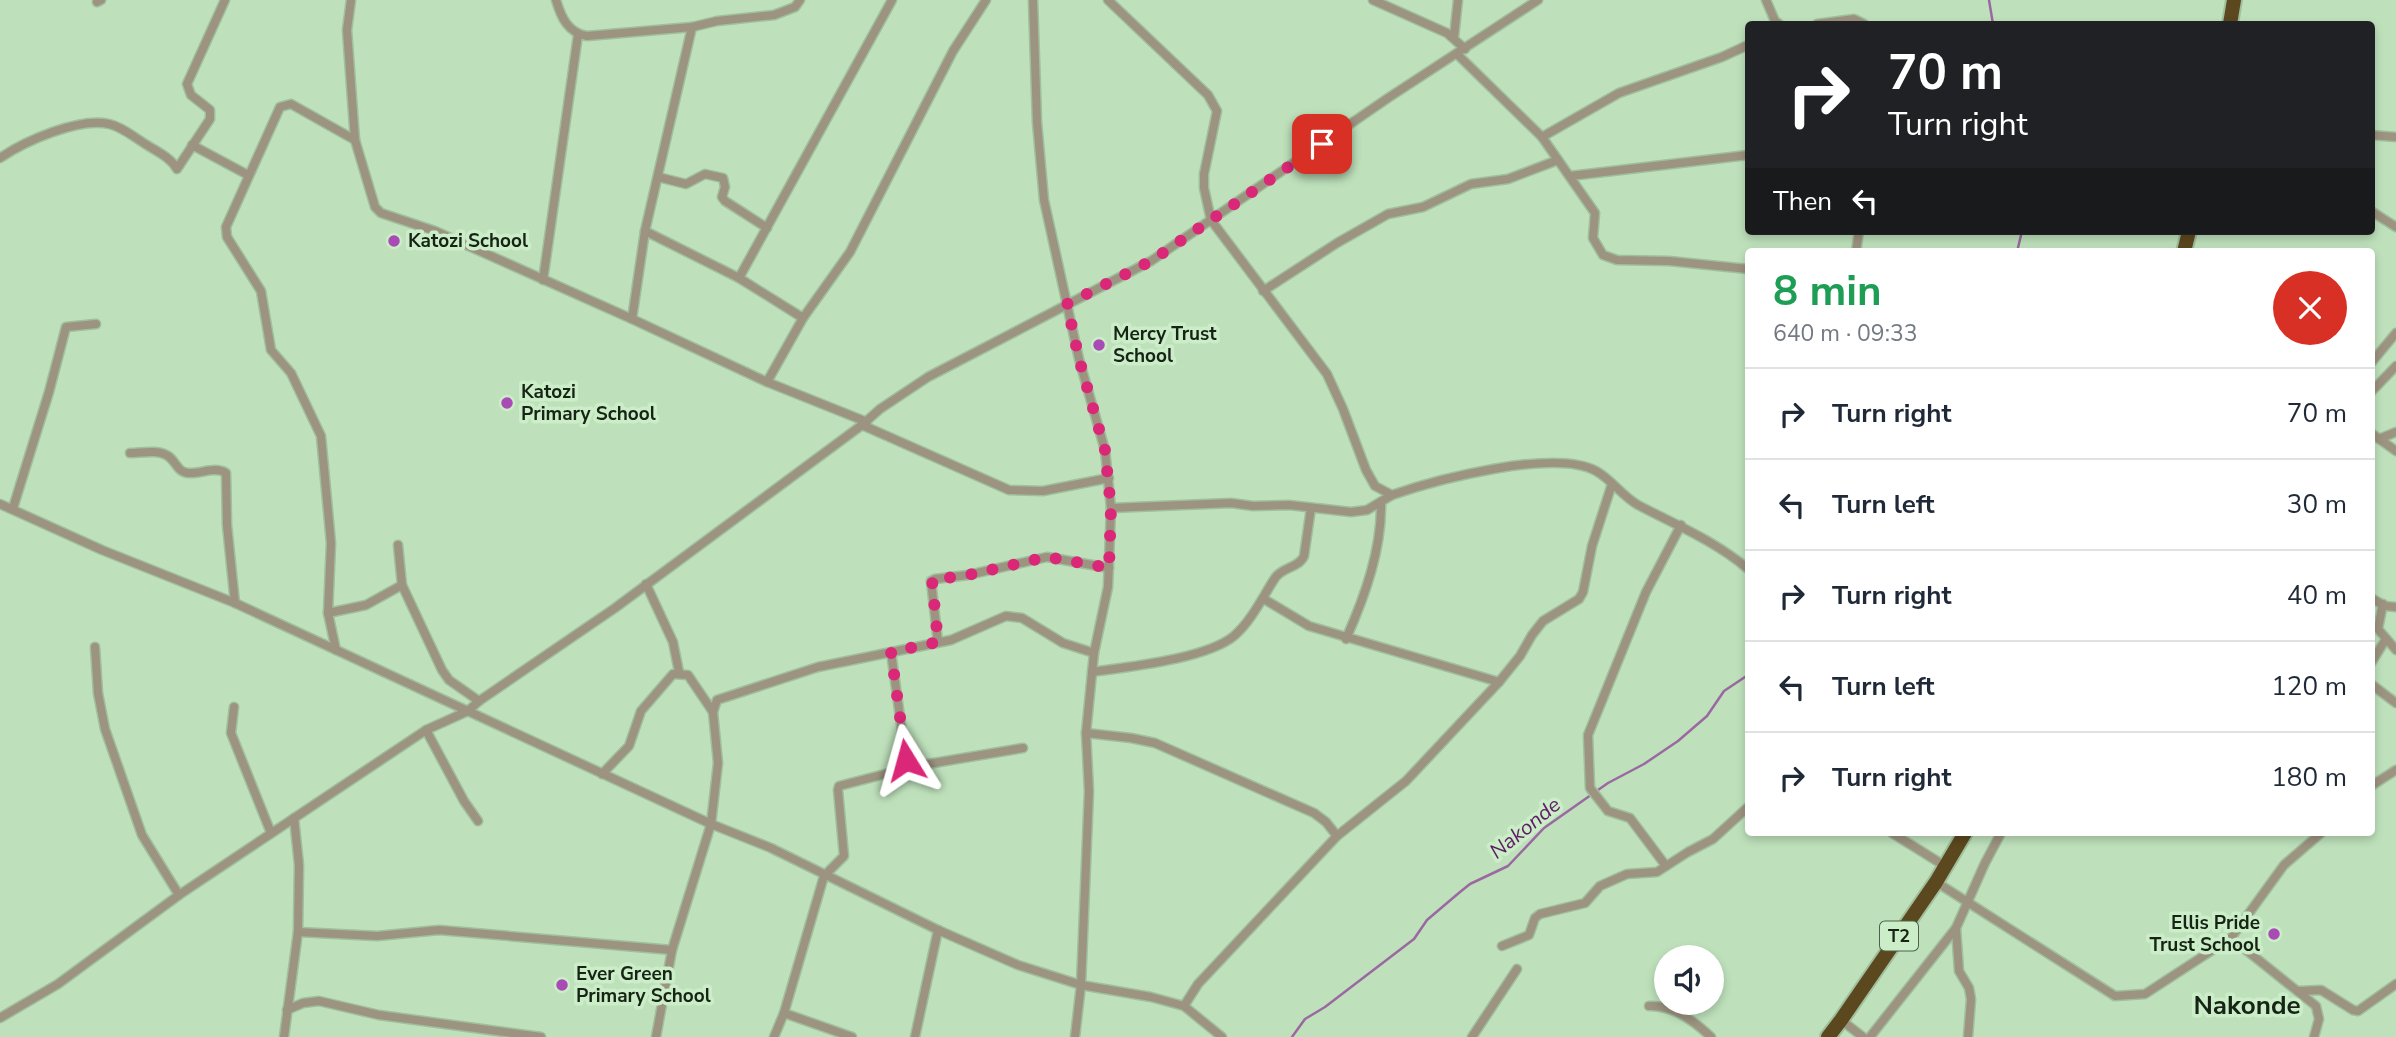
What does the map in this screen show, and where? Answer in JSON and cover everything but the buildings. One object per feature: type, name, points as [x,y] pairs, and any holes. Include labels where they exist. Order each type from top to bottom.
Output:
[{"type":"highway","points":[[2230,21],[2234,0]]},
{"type":"highway","name":"T2","points":[[1828,1037],[1936,881],[1963,836]]},
{"type":"street","points":[[0,158],[32,141],[76,125],[97,122],[118,127],[170,160],[177,169],[210,118],[210,110],[191,95],[187,84],[225,0]]},
{"type":"street","points":[[351,0],[347,30],[355,140],[376,207],[381,213],[435,231],[1009,489],[1043,491],[1109,478]]},
{"type":"street","points":[[556,0],[564,22],[578,34],[587,36],[692,27],[717,21],[774,15],[795,7],[800,0]]},
{"type":"street","points":[[739,278],[892,0]]},
{"type":"street","points":[[766,382],[803,318],[850,251],[953,51],[986,0]]},
{"type":"street","points":[[1033,0],[1037,122],[1044,200],[1079,359],[1105,450],[1111,508],[1108,587],[1094,653],[1086,733],[1089,791],[1081,985],[1075,1037]]},
{"type":"street","points":[[1108,0],[1208,95],[1215,106],[1216,125],[1204,174],[1204,188],[1211,220],[1327,374],[1366,470],[1375,486],[1392,495]]},
{"type":"street","points":[[1373,0],[1454,37]]},
{"type":"street","points":[[1458,0],[1454,37],[1461,52],[1542,136],[1595,213],[1593,238],[1606,257],[1627,261],[1669,261],[1745,269]]},
{"type":"street","points":[[0,1018],[58,984],[179,895],[426,730],[468,711],[646,584],[864,424],[880,409],[928,377],[1151,261],[1377,105],[1538,0]]},
{"type":"street","points":[[1766,0],[1775,21]]},
{"type":"street","points":[[1839,21],[1858,21]]},
{"type":"street","points":[[632,319],[645,231],[692,27]]},
{"type":"street","points":[[543,280],[578,34]]},
{"type":"street","points":[[1542,136],[1619,93],[1745,46]]},
{"type":"street","points":[[336,650],[328,613],[331,543],[321,436],[291,373],[271,350],[261,291],[226,233],[226,224],[276,112],[284,104],[291,104],[355,140]]},
{"type":"street","points":[[2375,135],[2396,137]]},
{"type":"street","points":[[192,145],[248,175]]},
{"type":"street","points":[[1570,176],[1745,155]]},
{"type":"street","points":[[1263,291],[1388,214],[1423,208],[1471,184],[1506,180],[1558,160]]},
{"type":"street","points":[[658,177],[686,184],[705,173],[723,178],[725,187],[722,197],[725,201],[767,228]]},
{"type":"street","points":[[2375,214],[2396,227]]},
{"type":"street","points":[[645,231],[739,278],[803,318]]},
{"type":"street","points":[[13,508],[66,327],[96,324]]},
{"type":"street","points":[[2375,358],[2396,333]]},
{"type":"street","points":[[2375,388],[2396,366]]},
{"type":"street","points":[[2379,439],[2396,432]]},
{"type":"street","points":[[2375,436],[2396,451]]},
{"type":"street","points":[[130,453],[160,453],[169,456],[180,471],[187,473],[218,470],[226,473],[227,526],[235,603]]},
{"type":"street","points":[[1111,508],[1231,503],[1253,506],[1289,505],[1351,512],[1367,510],[1392,495],[1465,473],[1515,466],[1583,466],[1597,471],[1635,503],[1681,525],[1731,554],[1745,566]]},
{"type":"street","points":[[1184,1006],[1198,984],[1337,836],[1406,781],[1499,682],[1521,656],[1543,621],[1581,596],[1592,546],[1612,484]]},
{"type":"street","points":[[1346,639],[1364,599],[1381,528],[1381,502]]},
{"type":"street","points":[[0,504],[102,550],[235,603],[710,824],[771,848],[824,876],[1018,965],[1081,985],[1151,997],[1184,1006],[1222,1037]]},
{"type":"street","points":[[1092,672],[1171,660],[1225,641],[1242,628],[1264,599],[1276,576],[1303,560],[1311,508]]},
{"type":"street","points":[[1666,866],[1630,818],[1608,811],[1590,788],[1587,737],[1646,592],[1681,525]]},
{"type":"street","points":[[398,545],[402,585],[442,670],[449,680],[479,701]]},
{"type":"street","points":[[938,642],[931,582],[935,579],[968,575],[1047,557],[1109,568]]},
{"type":"street","points":[[646,584],[673,642],[678,672]]},
{"type":"street","points":[[328,613],[366,606],[402,585]]},
{"type":"street","points":[[1264,599],[1309,626],[1499,682]]},
{"type":"street","points":[[2375,600],[2396,607]]},
{"type":"street","points":[[2383,604],[2378,629],[2396,650]]},
{"type":"street","points":[[656,1037],[672,950],[710,824],[718,763],[713,712],[717,700],[818,667],[963,636],[1001,616],[1022,618],[1071,646],[1094,653]]},
{"type":"street","points":[[2375,657],[2386,639]]},
{"type":"street","points":[[95,647],[98,693],[105,729],[142,835],[179,895]]},
{"type":"street","points":[[891,652],[906,760],[916,766]]},
{"type":"street","points":[[602,774],[631,743],[636,719],[648,701],[673,674],[688,674],[713,712]]},
{"type":"street","points":[[2375,687],[2396,703]]},
{"type":"street","points":[[234,707],[231,733],[271,833]]},
{"type":"street","points":[[426,730],[464,801],[478,821]]},
{"type":"street","points":[[1086,733],[1156,743],[1314,813],[1337,836]]},
{"type":"street","points":[[774,1037],[784,1013],[824,876],[844,856],[839,786],[916,766],[1023,748]]},
{"type":"street","points":[[2375,783],[2396,770]]},
{"type":"street","points":[[1502,946],[1529,935],[1535,918],[1545,911],[1561,910],[1584,903],[1600,886],[1627,874],[1653,873],[1666,866],[1713,839],[1745,810]]},
{"type":"street","points":[[285,1037],[299,932],[299,865],[294,818]]},
{"type":"street","points":[[1897,836],[1945,866]]},
{"type":"street","points":[[1870,1037],[1956,928],[1999,836]]},
{"type":"street","points":[[1936,881],[1968,904],[2115,996],[2121,997],[2145,994],[2231,938],[2284,864],[2317,836]]},
{"type":"street","points":[[1956,928],[1959,971],[1969,988],[1971,999],[1968,1037]]},
{"type":"street","points":[[299,932],[377,936],[439,930],[672,950]]},
{"type":"street","points":[[915,1037],[938,930]]},
{"type":"street","points":[[2231,938],[2316,1006],[2319,1019],[2314,1037]]},
{"type":"street","points":[[1472,1037],[1517,969]]},
{"type":"street","points":[[2298,991],[2321,990],[2358,1011],[2396,984]]},
{"type":"street","points":[[287,1010],[303,1003],[319,1001],[379,1016],[541,1037]]},
{"type":"street","points":[[1649,1006],[1669,1007],[1711,1037]]},
{"type":"street","points":[[784,1013],[852,1037]]},
{"type":"street","points":[[1841,1020],[1863,1037]]},
{"type":"waterway","name":"Nakonde","points":[[1989,0],[1992,21]]},
{"type":"waterway","name":"Nakonde","points":[[2018,248],[2021,235]]},
{"type":"waterway","name":"Nakonde","points":[[1292,1037],[1305,1019],[1325,1007],[1414,939],[1427,920],[1470,884],[1508,866],[1544,828],[1608,783],[1644,764],[1678,741],[1707,716],[1724,691],[1745,677]]},
{"type":"place","name":"Katozi School","points":[[394,241]]},
{"type":"place","name":"Mercy Trust School","points":[[1099,345]]},
{"type":"place","name":"Katozi Primary School","points":[[507,403]]},
{"type":"place","name":"Ellis Pride Trust School","points":[[2274,934]]},
{"type":"place","name":"Ever Green Primary School","points":[[562,985]]},
{"type":"district","name":"Nakonde","points":[[2247,1005]]},
{"type":"route","points":[[906,760],[891,652],[938,642],[932,580],[968,575],[1047,557],[1109,568],[1111,508],[1105,450],[1079,359],[1067,304],[1151,261],[1322,144]]}]
